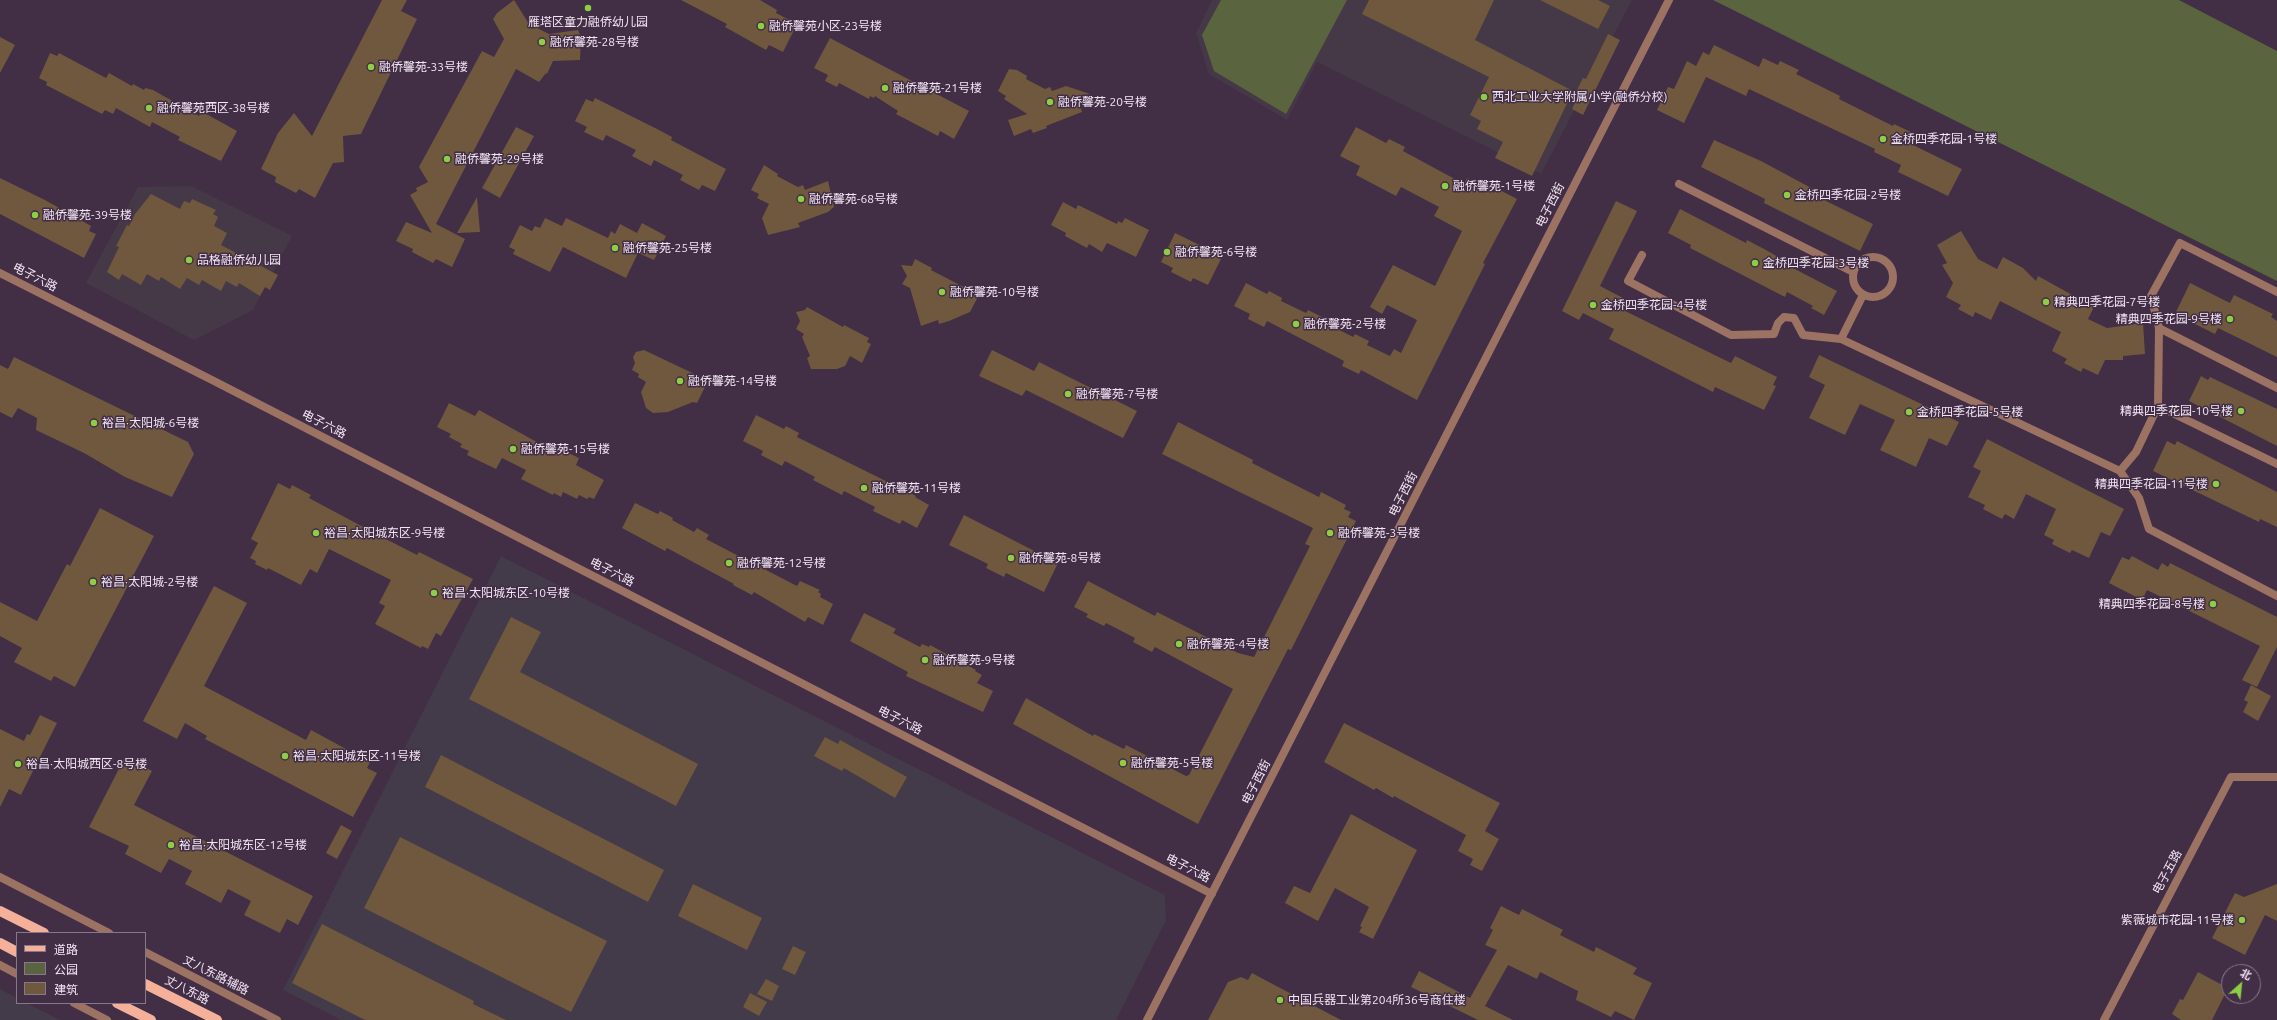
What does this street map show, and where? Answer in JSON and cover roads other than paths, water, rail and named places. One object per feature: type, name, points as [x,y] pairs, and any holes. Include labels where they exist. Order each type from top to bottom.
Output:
[{"type":"main road","points":[[0,911],[42,932]]},
{"type":"main road","points":[[0,943],[16,951]]},
{"type":"main road","name":"丈八东路","points":[[146,984],[217,1020]]},
{"type":"main road","points":[[119,1004],[151,1020]]},
{"type":"street","name":"电子西街","points":[[1147,1020],[1669,0]]},
{"type":"street","points":[[1679,184],[1853,272]]},
{"type":"street","points":[[2120,471],[2136,452],[2158,406],[2159,328],[2151,296],[2180,243],[2277,292]]},
{"type":"street","points":[[1642,256],[1628,281],[1731,335],[1774,334],[1778,323],[1784,317],[1794,318],[1803,335],[1841,339],[2120,471],[2139,498],[2149,529],[2277,596]]},
{"type":"street","points":[[1875,257],[1885,261],[1890,267],[1893,279],[1886,292],[1880,296],[1870,297],[1863,295],[1854,284],[1853,272],[1858,263],[1868,258],[1875,257]]},
{"type":"street","name":"电子六路","points":[[0,273],[226,387],[1212,894]]},
{"type":"street","points":[[1841,339],[1863,295]]},
{"type":"street","points":[[2159,328],[2277,388]]},
{"type":"street","points":[[2158,406],[2277,464]]},
{"type":"street","name":"电子五路","points":[[2104,1020],[2231,777],[2277,777]]},
{"type":"street","points":[[0,877],[107,932]]},
{"type":"street","name":"丈八东路辅路","points":[[146,953],[277,1020]]},
{"type":"street","points":[[0,965],[16,973]]},
{"type":"street","points":[[76,1004],[107,1020]]},
{"type":"place","name":"雁塔区童力融侨幼儿园","points":[[588,8]]},
{"type":"place","name":"融侨馨苑小区-23号楼","points":[[761,26]]},
{"type":"place","name":"融侨馨苑-28号楼","points":[[542,42]]},
{"type":"place","name":"融侨馨苑-33号楼","points":[[371,67]]},
{"type":"place","name":"融侨馨苑-21号楼","points":[[885,88]]},
{"type":"place","name":"西北工业大学附属小学(融侨分校)","points":[[1484,97]]},
{"type":"place","name":"融侨馨苑-20号楼","points":[[1050,102]]},
{"type":"place","name":"融侨馨苑西区-38号楼","points":[[149,108]]},
{"type":"place","name":"金桥四季花园-1号楼","points":[[1883,139]]},
{"type":"place","name":"融侨馨苑-29号楼","points":[[447,159]]},
{"type":"place","name":"融侨馨苑-1号楼","points":[[1445,186]]},
{"type":"place","name":"金桥四季花园-2号楼","points":[[1787,195]]},
{"type":"place","name":"融侨馨苑-68号楼","points":[[801,199]]},
{"type":"place","name":"融侨馨苑-39号楼","points":[[35,215]]},
{"type":"place","name":"融侨馨苑-25号楼","points":[[615,248]]},
{"type":"place","name":"融侨馨苑-6号楼","points":[[1167,252]]},
{"type":"place","name":"品格融侨幼儿园","points":[[189,260]]},
{"type":"place","name":"金桥四季花园-3号楼","points":[[1755,263]]},
{"type":"place","name":"融侨馨苑-10号楼","points":[[942,292]]},
{"type":"place","name":"精典四季花园-7号楼","points":[[2046,302]]},
{"type":"place","name":"金桥四季花园-4号楼","points":[[1593,305]]},
{"type":"place","name":"精典四季花园-9号楼","points":[[2230,319]]},
{"type":"place","name":"融侨馨苑-2号楼","points":[[1296,324]]},
{"type":"place","name":"融侨馨苑-14号楼","points":[[680,381]]},
{"type":"place","name":"融侨馨苑-7号楼","points":[[1068,394]]},
{"type":"place","name":"精典四季花园-10号楼","points":[[2241,411]]},
{"type":"place","name":"金桥四季花园-5号楼","points":[[1909,412]]},
{"type":"place","name":"裕昌·太阳城-6号楼","points":[[94,423]]},
{"type":"place","name":"融侨馨苑-15号楼","points":[[513,449]]},
{"type":"place","name":"精典四季花园-11号楼","points":[[2216,484]]},
{"type":"place","name":"融侨馨苑-11号楼","points":[[864,488]]},
{"type":"place","name":"裕昌·太阳城东区-9号楼","points":[[316,533]]},
{"type":"place","name":"融侨馨苑-3号楼","points":[[1330,533]]},
{"type":"place","name":"融侨馨苑-8号楼","points":[[1011,558]]},
{"type":"place","name":"融侨馨苑-12号楼","points":[[729,563]]},
{"type":"place","name":"裕昌·太阳城-2号楼","points":[[93,582]]},
{"type":"place","name":"裕昌·太阳城东区-10号楼","points":[[434,593]]},
{"type":"place","name":"精典四季花园-8号楼","points":[[2213,604]]},
{"type":"place","name":"融侨馨苑-4号楼","points":[[1179,644]]},
{"type":"place","name":"融侨馨苑-9号楼","points":[[925,660]]},
{"type":"place","name":"裕昌·太阳城东区-11号楼","points":[[285,756]]},
{"type":"place","name":"融侨馨苑-5号楼","points":[[1123,763]]},
{"type":"place","name":"裕昌·太阳城西区-8号楼","points":[[18,764]]},
{"type":"place","name":"裕昌·太阳城东区-12号楼","points":[[171,845]]},
{"type":"place","name":"紫薇城市花园-11号楼","points":[[2242,920]]},
{"type":"place","name":"中国兵器工业第204所36号商住楼","points":[[1280,1000]]}]
